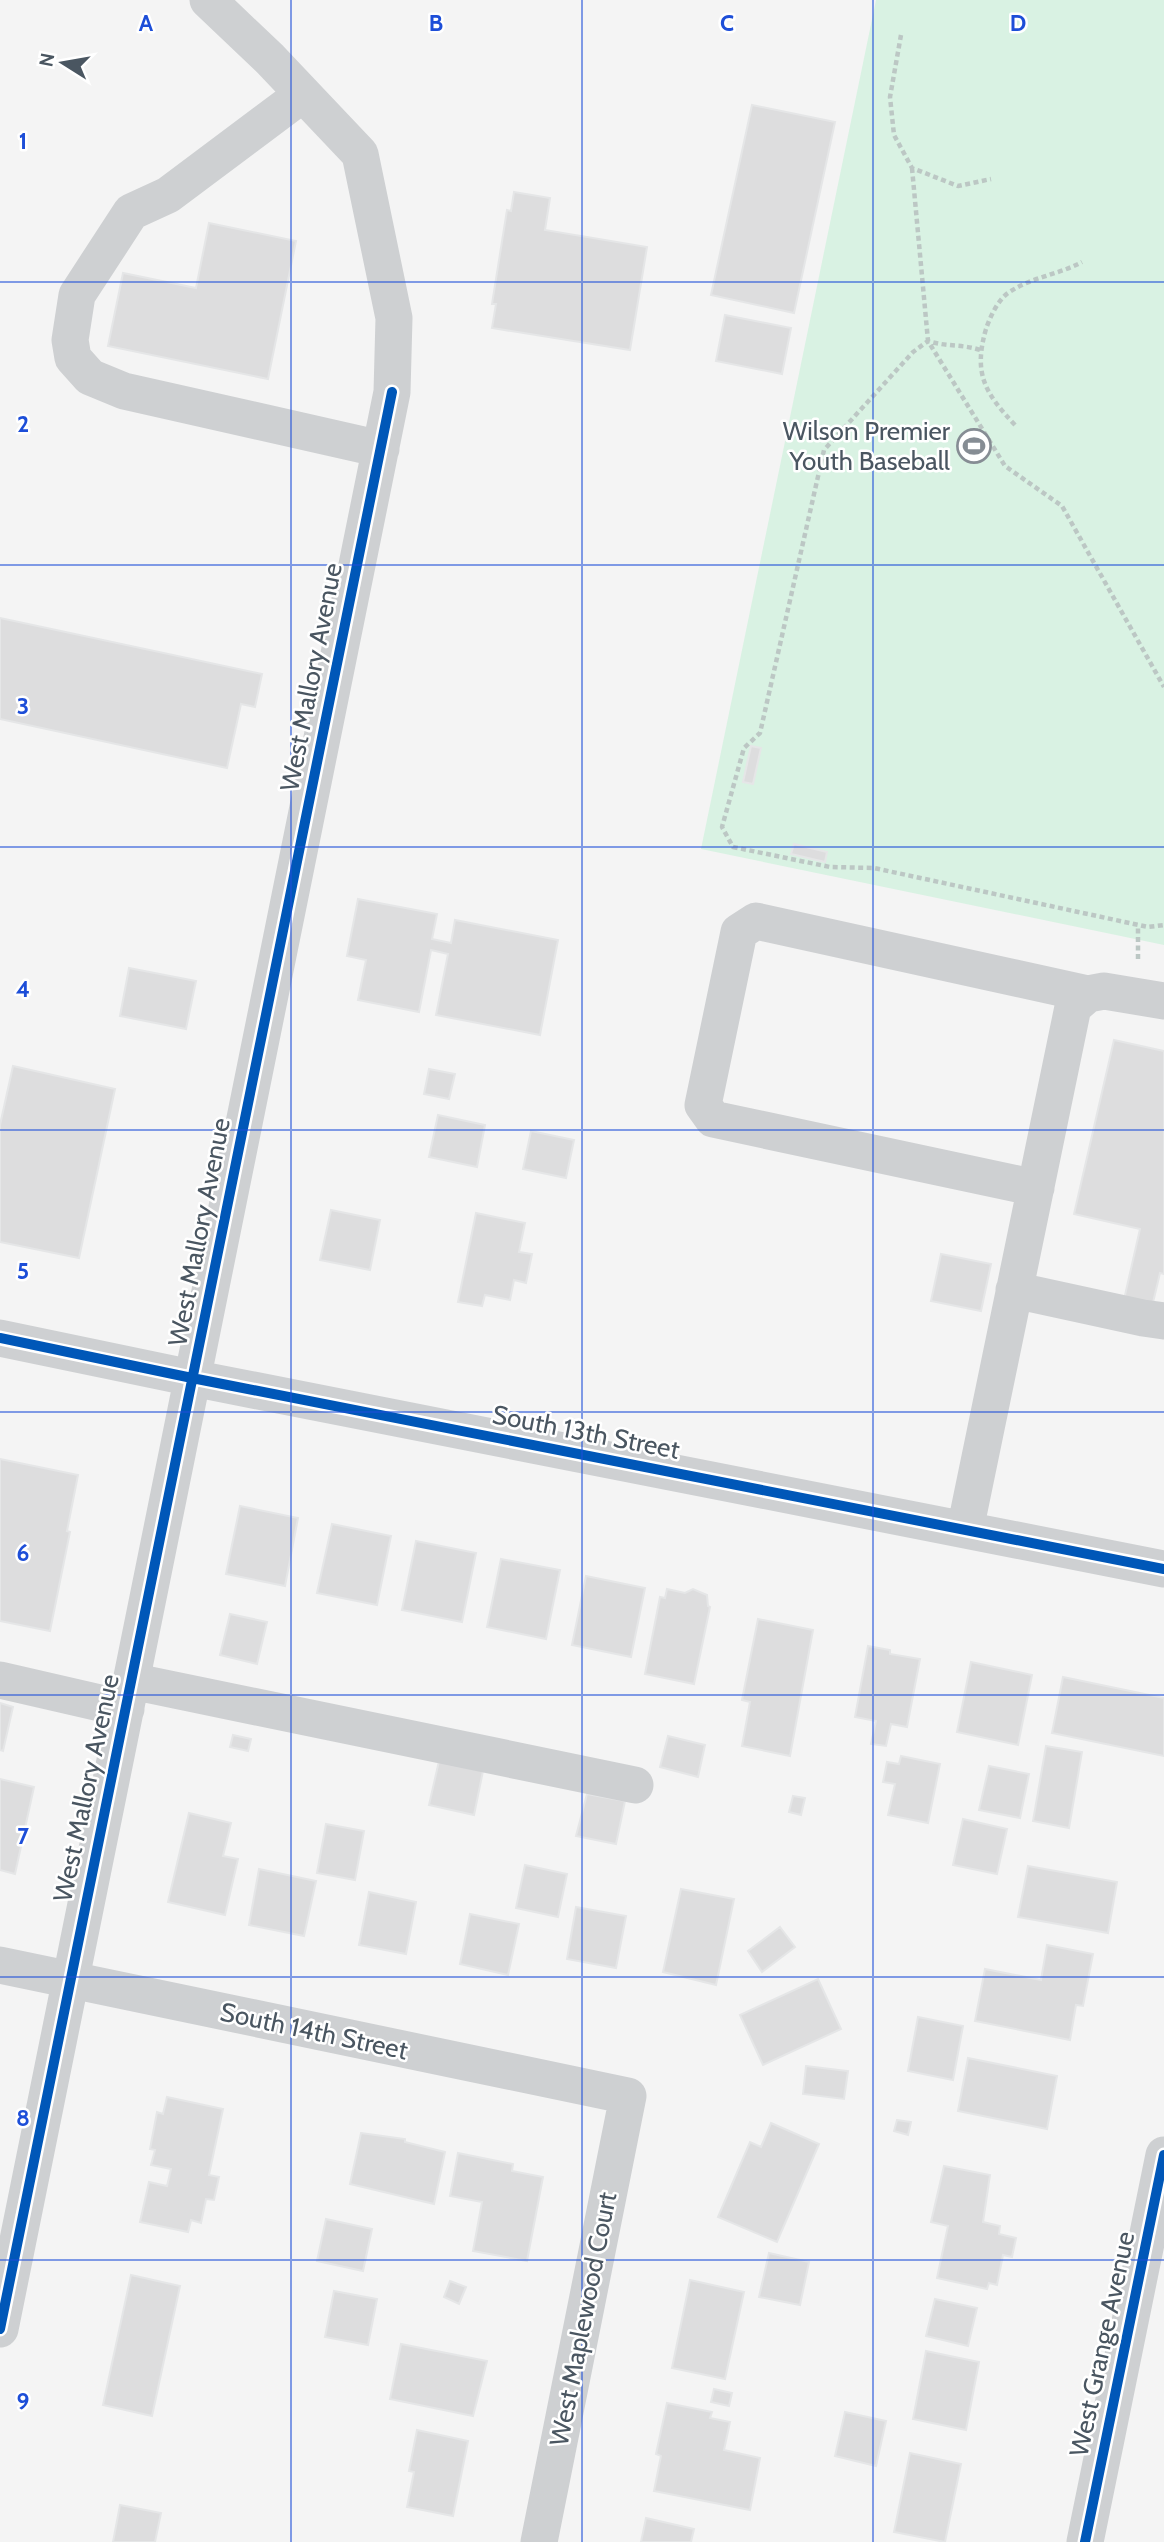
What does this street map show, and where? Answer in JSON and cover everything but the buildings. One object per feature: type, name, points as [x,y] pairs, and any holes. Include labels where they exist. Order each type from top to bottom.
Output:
[{"type":"street","name":"West Mallory Avenue","points":[[0,2329],[392,392],[394,318],[360,154],[208,0]]},
{"type":"street","points":[[303,94],[168,195],[131,212],[77,296],[70,340],[73,358],[90,377],[124,391],[380,449]]},
{"type":"street","points":[[1036,1188],[713,1119],[703,1105],[739,932],[756,921],[1088,994],[1104,991],[1164,1001]]},
{"type":"street","points":[[965,1530],[1073,1007],[1088,994]]},
{"type":"street","points":[[1014,1290],[1164,1321]]},
{"type":"street","name":"South 13th Street","points":[[0,1338],[1164,1569]]},
{"type":"street","points":[[0,1680],[129,1695],[635,1785]]},
{"type":"street","name":"South 14th Street","points":[[0,1965],[628,2096]]},
{"type":"street","name":"West Maplewood Court","points":[[539,2542],[628,2096]]},
{"type":"street","name":"West Grange Avenue","points":[[1085,2542],[1163,2163]]},
{"type":"path","points":[[901,35],[890,97],[894,135],[912,167],[928,341],[1005,466],[1062,506],[1164,687]]},
{"type":"path","points":[[912,167],[958,186],[991,179]]},
{"type":"path","points":[[1016,425],[995,403],[981,374],[980,350],[990,318],[1005,295],[1033,279],[1061,273],[1082,262]]},
{"type":"path","points":[[928,341],[943,346],[966,345],[980,350]]},
{"type":"path","points":[[928,341],[913,352],[824,450],[760,733],[744,748],[722,827],[733,846],[830,867],[874,868],[1148,927],[1164,925]]},
{"type":"green space","name":"Wilson Premier Youth Baseball","points":[[876,0],[1164,0],[1164,945],[701,849]]},
{"type":"cycle path","points":[[0,2329],[392,392]]},
{"type":"cycle path","points":[[0,1338],[1164,1569]]},
{"type":"cycle path","points":[[1085,2542],[1164,2155]]},
{"type":"place","name":"Wilson Premier Youth Baseball","points":[[974,446]]}]
